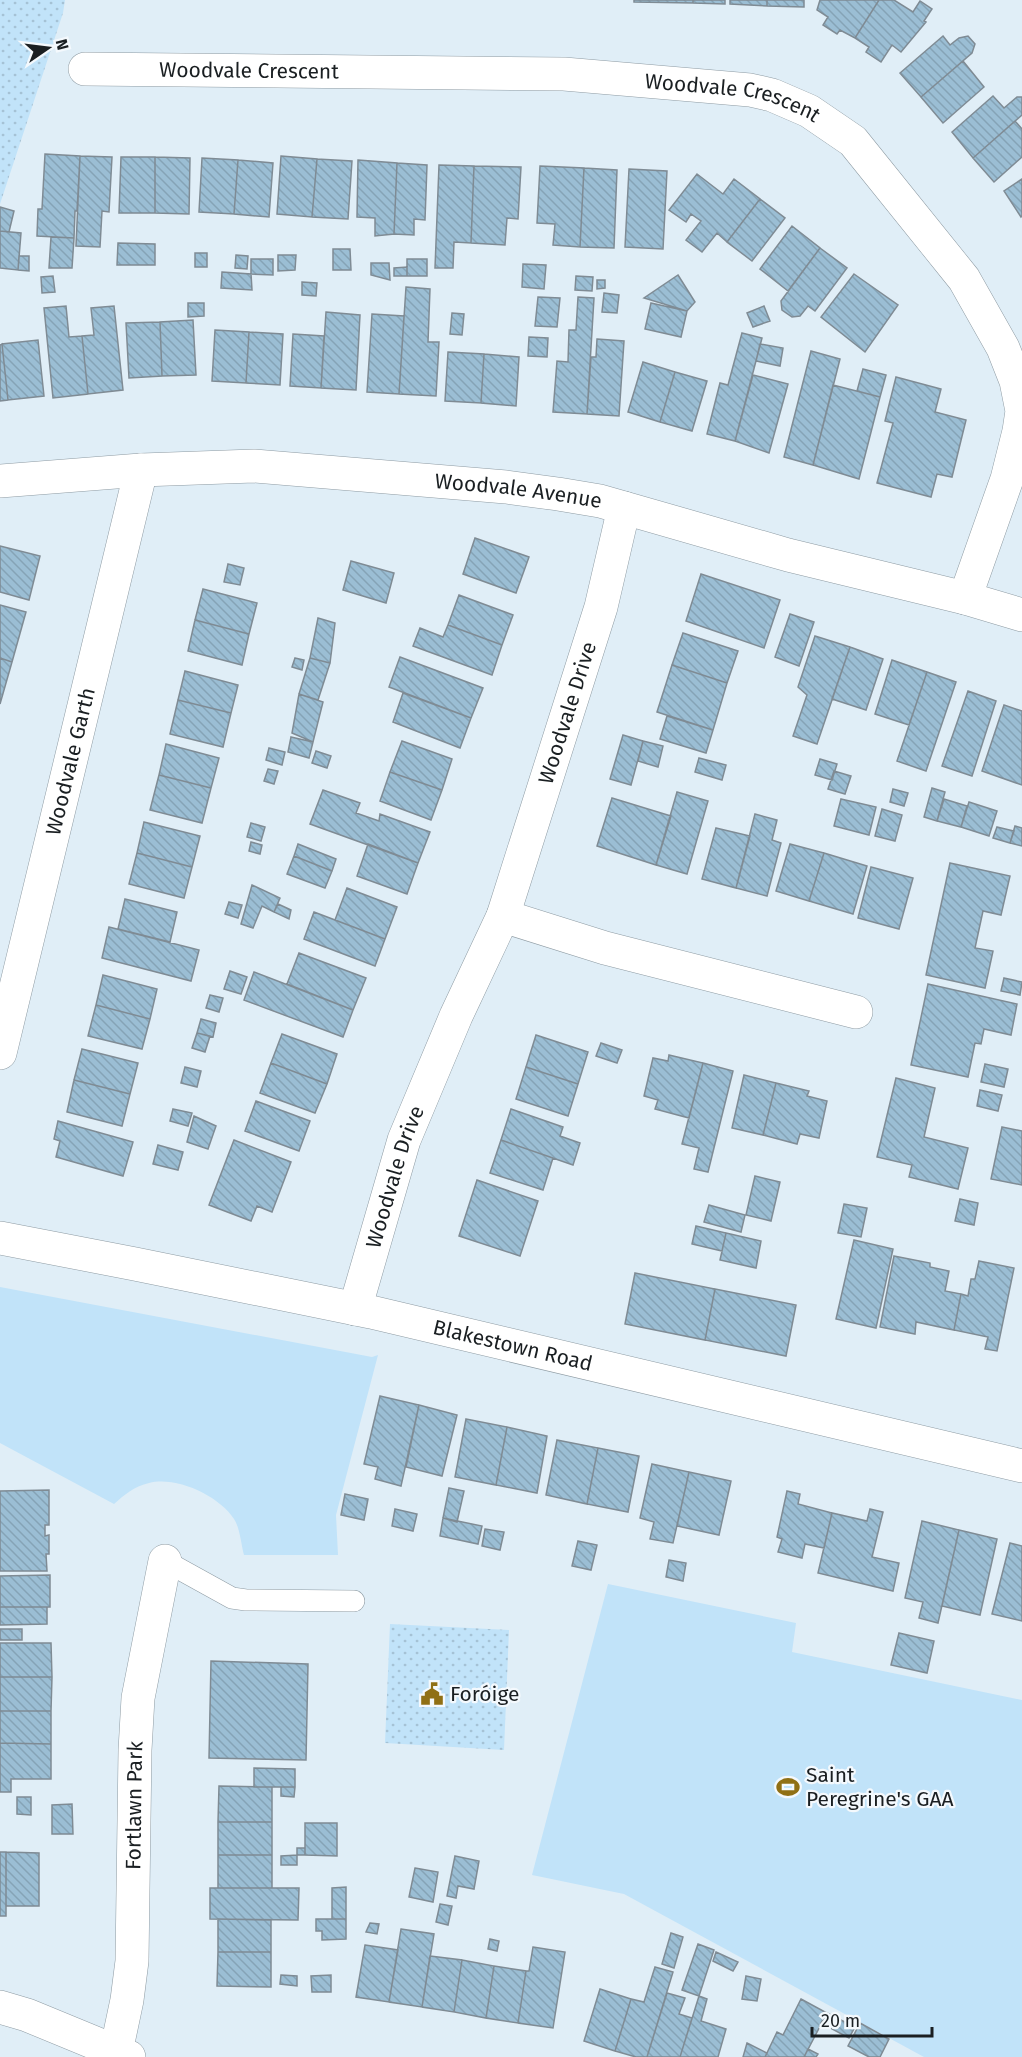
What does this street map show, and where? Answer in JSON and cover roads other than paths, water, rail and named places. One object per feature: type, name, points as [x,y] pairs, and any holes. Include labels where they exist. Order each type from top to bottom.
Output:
[{"type":"street","name":"Woodvale Crescent","points":[[85,69],[564,74],[750,90],[771,95],[808,111],[853,141],[964,279],[992,327],[1016,381],[1022,411],[1017,446],[965,598]]},
{"type":"street","name":"Woodvale Avenue","points":[[0,481],[141,470],[254,466],[506,487],[600,501],[788,555],[965,598],[1022,615]]},
{"type":"street","name":"Woodvale Garth","points":[[0,1053],[141,470]]},
{"type":"street","name":"Woodvale Drive","points":[[355,1310],[404,1140],[456,1016],[503,916],[601,606],[624,508]]},
{"type":"street","points":[[503,916],[605,948],[856,1012]]},
{"type":"street","name":"Blakestown Road","points":[[0,1238],[355,1310],[1022,1466]]},
{"type":"street","name":"Fortlawn Park","points":[[0,2007],[27,2015],[122,2055],[132,1961],[135,1750],[138,1698],[165,1561]]},
{"type":"lane","points":[[165,1561],[232,1598],[354,1601]]},
{"type":"place","name":"Foróige","points":[[432,1694]]},
{"type":"place","name":"Saint Peregrine's GAA","points":[[788,1787]]}]
